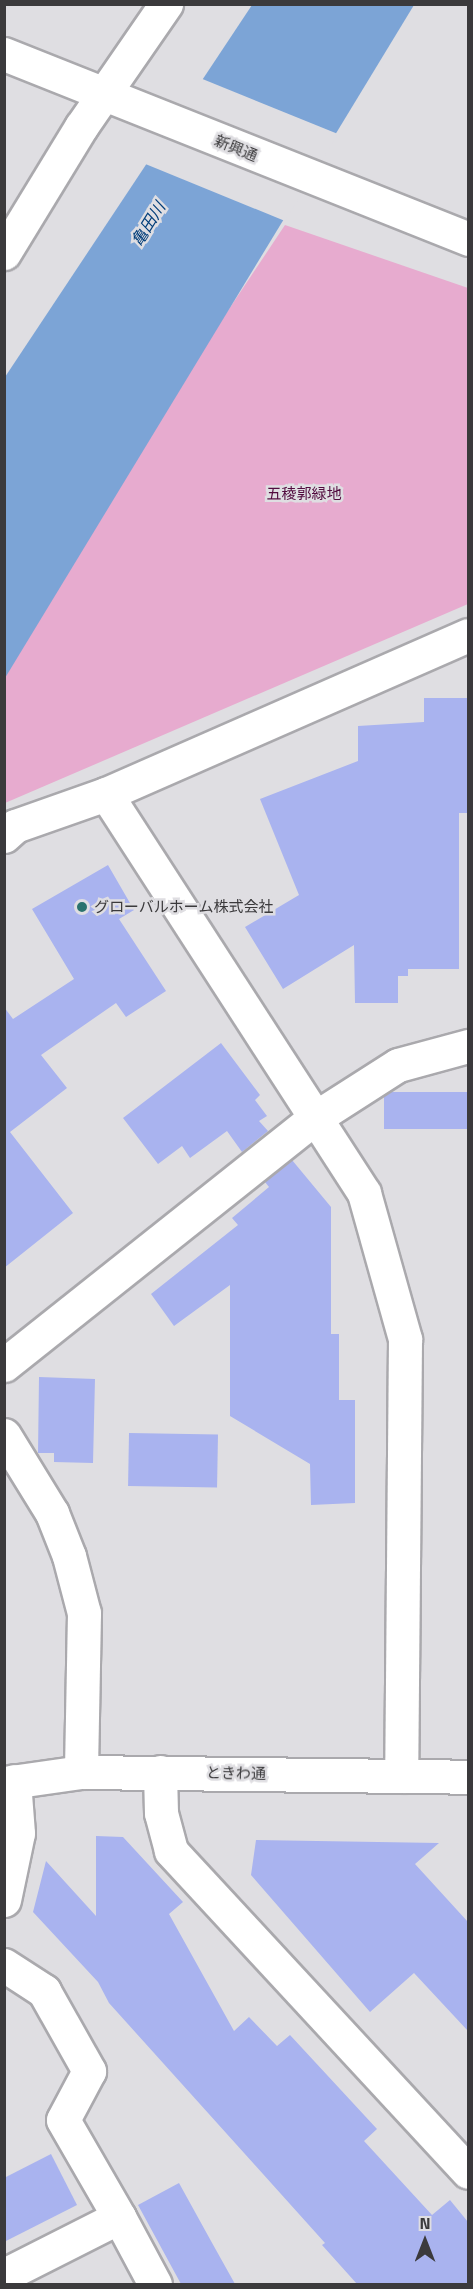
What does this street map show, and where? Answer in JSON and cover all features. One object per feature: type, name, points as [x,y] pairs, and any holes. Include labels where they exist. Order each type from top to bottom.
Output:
[{"type":"street","points":[[4,254],[115,99],[166,4]]},
{"type":"street","name":"新興通","points":[[4,54],[468,239]]},
{"type":"street","points":[[4,836],[15,826],[106,794],[468,635]]},
{"type":"street","points":[[106,794],[364,1193],[405,1339],[401,1776]]},
{"type":"street","points":[[4,1365],[315,1118],[398,1065],[468,1046]]},
{"type":"street","points":[[4,1435],[52,1514],[69,1556],[84,1613],[81,1772]]},
{"type":"street","name":"ときわ通","points":[[9,1782],[81,1772],[468,1777]]},
{"type":"street","points":[[160,1772],[161,1813],[171,1851],[468,2172]]},
{"type":"street","points":[[4,1900],[18,1833],[9,1782]]},
{"type":"street","points":[[4,1965],[44,1991],[89,2071],[63,2120],[155,2284]]},
{"type":"street","points":[[4,2275],[119,2217]]},
{"type":"green space","name":"五稜郭緑地","points":[[285,225],[468,288],[468,604],[5,803],[5,646]]},
{"type":"water","name":"亀田川","points":[[252,5],[414,5],[5,678],[5,377]]},
{"type":"pier","points":[[200,78],[338,134],[285,221],[143,163]]},
{"type":"building","points":[[424,698],[468,698],[468,813],[459,813],[459,969],[408,969],[408,976],[398,976],[398,1003],[355,1003],[354,945],[283,989],[245,927],[299,895],[260,799],[358,761],[358,726],[424,722]]},
{"type":"building","points":[[108,865],[134,910],[119,919],[166,991],[126,1017],[116,1003],[41,1055],[67,1088],[10,1132],[73,1213],[4,1268],[4,1007],[13,1019],[74,979],[32,909]]},
{"type":"building","points":[[221,1043],[260,1095],[255,1100],[267,1116],[259,1121],[268,1131],[242,1152],[227,1131],[190,1158],[182,1146],[158,1164],[123,1118]]},
{"type":"building","points":[[384,1092],[468,1092],[468,1129],[384,1129]]},
{"type":"building","points":[[292,1160],[331,1207],[331,1334],[339,1334],[339,1400],[355,1400],[355,1503],[311,1505],[310,1464],[230,1416],[230,1285],[174,1326],[151,1294],[238,1225],[232,1218],[269,1187],[265,1182]]},
{"type":"building","points":[[39,1377],[95,1379],[93,1463],[54,1462],[54,1453],[38,1453]]},
{"type":"building","points":[[129,1433],[218,1435],[217,1488],[128,1486]]},
{"type":"building","points":[[96,1836],[123,1837],[183,1902],[169,1914],[234,2031],[249,2017],[277,2046],[290,2035],[377,2129],[364,2141],[432,2215],[450,2200],[468,2222],[468,2284],[357,2284],[322,2245],[325,2243],[109,2003],[98,1982],[33,1912],[46,1861],[96,1916]]},
{"type":"building","points":[[256,1840],[439,1843],[415,1864],[468,1922],[468,2031],[414,1973],[370,2012],[251,1875]]},
{"type":"building","points":[[51,2154],[77,2205],[4,2242],[4,2178]]},
{"type":"building","points":[[179,2183],[235,2284],[181,2284],[138,2205]]},
{"type":"place","name":"グローバルホーム株式会社","points":[[82,907]]}]
